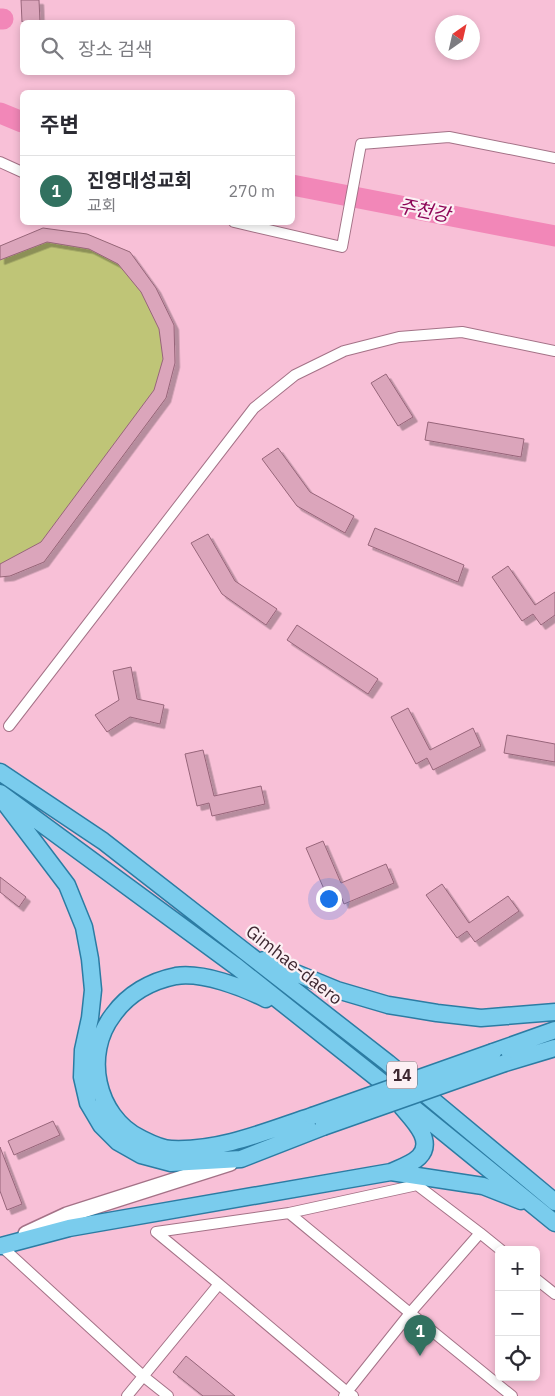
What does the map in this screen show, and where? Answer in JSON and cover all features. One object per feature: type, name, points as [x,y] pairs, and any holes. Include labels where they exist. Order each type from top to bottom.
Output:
[{"type":"main road","name":"Gimhae-daero","points":[[0,772],[103,841],[388,1063],[555,1202]]},
{"type":"main road","name":"Gimhae-daero","points":[[0,793],[237,967],[555,1223]]},
{"type":"main road","points":[[0,797],[67,884],[84,927],[90,958],[93,990],[90,1018],[83,1050],[82,1077],[88,1103],[101,1125],[118,1142],[141,1155],[171,1163],[241,1159]]},
{"type":"main road","points":[[245,952],[337,990],[388,1005],[481,1018],[555,1012]]},
{"type":"main road","points":[[288,1009],[249,990],[213,978],[177,976],[152,983],[126,999],[112,1016],[103,1032],[97,1052],[97,1078],[102,1100],[114,1119],[130,1134],[150,1143],[170,1149],[221,1145],[317,1122],[499,1058],[555,1030]]},
{"type":"main road","points":[[499,1058],[555,1048]]},
{"type":"main road","points":[[1,1246],[69,1228],[391,1172],[418,1158],[424,1150],[425,1139],[419,1127],[378,1079]]},
{"type":"main road","points":[[1,1246],[67,1215],[241,1159],[317,1122]]},
{"type":"main road","points":[[391,1172],[483,1186],[536,1207]]},
{"type":"street","points":[[247,225],[342,247],[361,144],[448,137],[555,158]]},
{"type":"street","points":[[0,162],[20,171]]},
{"type":"street","points":[[9,726],[254,408],[295,375],[344,351],[399,337],[462,332],[555,352]]},
{"type":"street","points":[[480,1232],[410,1313],[348,1395],[156,1232],[289,1213],[417,1185],[480,1232],[496,1246]]},
{"type":"street","points":[[289,1213],[512,1396]]},
{"type":"street","points":[[1,1246],[143,1376],[168,1396]]},
{"type":"street","points":[[540,1282],[555,1294]]},
{"type":"street","points":[[127,1396],[219,1284]]},
{"type":"green space","points":[[43,229],[87,234],[130,252],[174,325],[166,398],[44,562],[10,576],[0,577],[0,246]]},
{"type":"building","points":[[21,0],[39,0],[40,20],[22,20]]},
{"type":"building","points":[[43,228],[87,234],[130,252],[156,288],[174,325],[175,363],[166,398],[44,562],[10,576],[0,577],[0,564],[41,542],[154,390],[163,359],[159,329],[141,292],[118,264],[89,249],[47,242],[0,260],[0,246]]},
{"type":"building","points":[[386,374],[413,417],[398,426],[371,383]]},
{"type":"building","points":[[428,422],[524,439],[521,457],[425,440]]},
{"type":"building","points":[[278,448],[310,492],[354,516],[345,533],[297,506],[262,459]]},
{"type":"building","points":[[375,528],[464,565],[458,582],[368,545]]},
{"type":"building","points":[[208,534],[235,581],[277,609],[266,625],[222,594],[191,543]]},
{"type":"building","points":[[508,566],[535,605],[555,592],[555,615],[541,625],[533,614],[522,621],[492,577]]},
{"type":"building","points":[[297,625],[378,679],[368,694],[287,640]]},
{"type":"building","points":[[131,667],[137,699],[164,705],[160,724],[130,717],[107,732],[95,715],[119,700],[113,671]]},
{"type":"building","points":[[408,708],[430,750],[473,728],[481,746],[433,770],[427,758],[416,764],[391,717]]},
{"type":"building","points":[[507,735],[555,744],[555,762],[504,753]]},
{"type":"building","points":[[203,750],[214,796],[261,786],[265,804],[212,816],[209,803],[197,806],[185,754]]},
{"type":"building","points":[[323,841],[341,883],[386,864],[394,883],[344,904],[339,891],[327,896],[306,848]]},
{"type":"building","points":[[0,877],[26,897],[19,907],[0,892]]},
{"type":"building","points":[[442,884],[469,923],[508,896],[519,911],[475,942],[467,931],[457,938],[426,895]]},
{"type":"building","points":[[53,1121],[60,1135],[14,1155],[8,1141]]},
{"type":"building","points":[[0,1147],[22,1204],[7,1210],[0,1191]]},
{"type":"building","points":[[186,1356],[235,1396],[203,1396],[173,1372]]},
{"type":"waterway","name":"주천강","points":[[0,113],[20,121]]},
{"type":"waterway","name":"주천강","points":[[295,186],[555,236]]},
{"type":"place","name":"진영대성교회","points":[[420,1356]]}]
